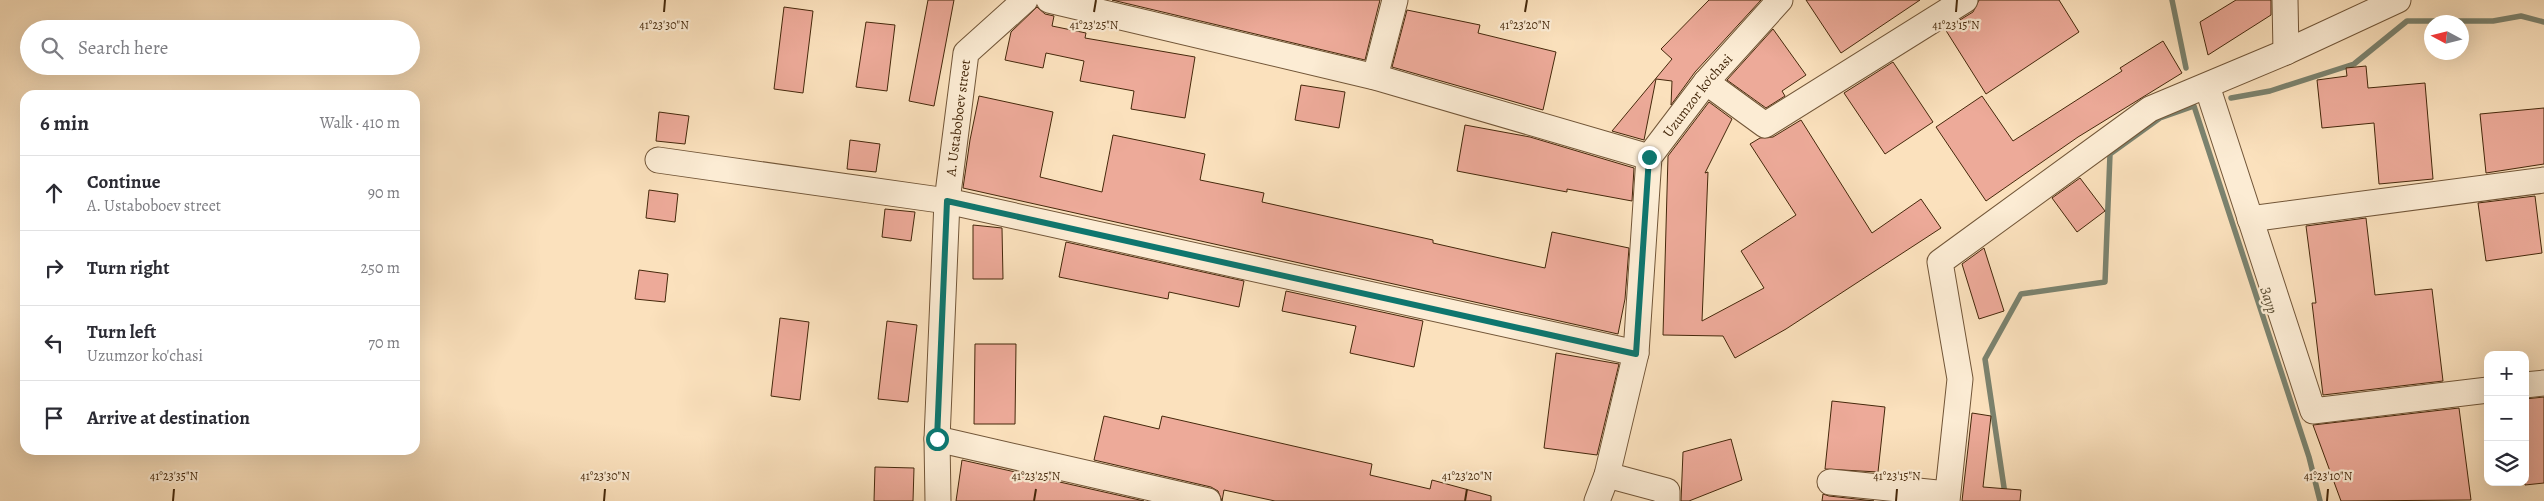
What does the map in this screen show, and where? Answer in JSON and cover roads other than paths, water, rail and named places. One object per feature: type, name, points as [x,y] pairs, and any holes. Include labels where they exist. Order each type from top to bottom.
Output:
[{"type":"street","name":"A. Ustaboboev street","points":[[938,501],[937,439],[947,201],[966,53],[1025,0]]},
{"type":"street","points":[[1049,0],[1375,77],[1649,157],[1636,354],[1607,475],[1597,501]]},
{"type":"street","points":[[1375,77],[1394,0]]},
{"type":"street","name":"Uzumzor ko'chasi","points":[[1649,157],[1706,82],[1780,0]]},
{"type":"street","points":[[1706,82],[1765,125],[1965,0]]},
{"type":"street","points":[[2285,0],[2286,52]]},
{"type":"street","points":[[1830,482],[1947,498],[1960,379],[1940,262],[2150,109],[2286,52],[2398,0]]},
{"type":"street","points":[[2207,86],[2313,411],[2484,390]]},
{"type":"street","points":[[658,160],[947,201],[1636,354]]},
{"type":"street","points":[[2250,219],[2544,180]]},
{"type":"street","points":[[2529,385],[2544,383]]},
{"type":"street","points":[[937,439],[1208,501]]},
{"type":"street","points":[[1607,475],[1667,491],[1667,501]]},
{"type":"waterway","name":"Заур","points":[[2172,0],[2186,68]]},
{"type":"waterway","points":[[2231,98],[2270,91],[2354,64],[2407,21],[2493,21],[2521,16],[2544,22]]},
{"type":"waterway","points":[[2006,501],[1985,359],[2021,294],[2105,282],[2110,154],[2160,118],[2194,106],[2309,457],[2320,501]]}]
